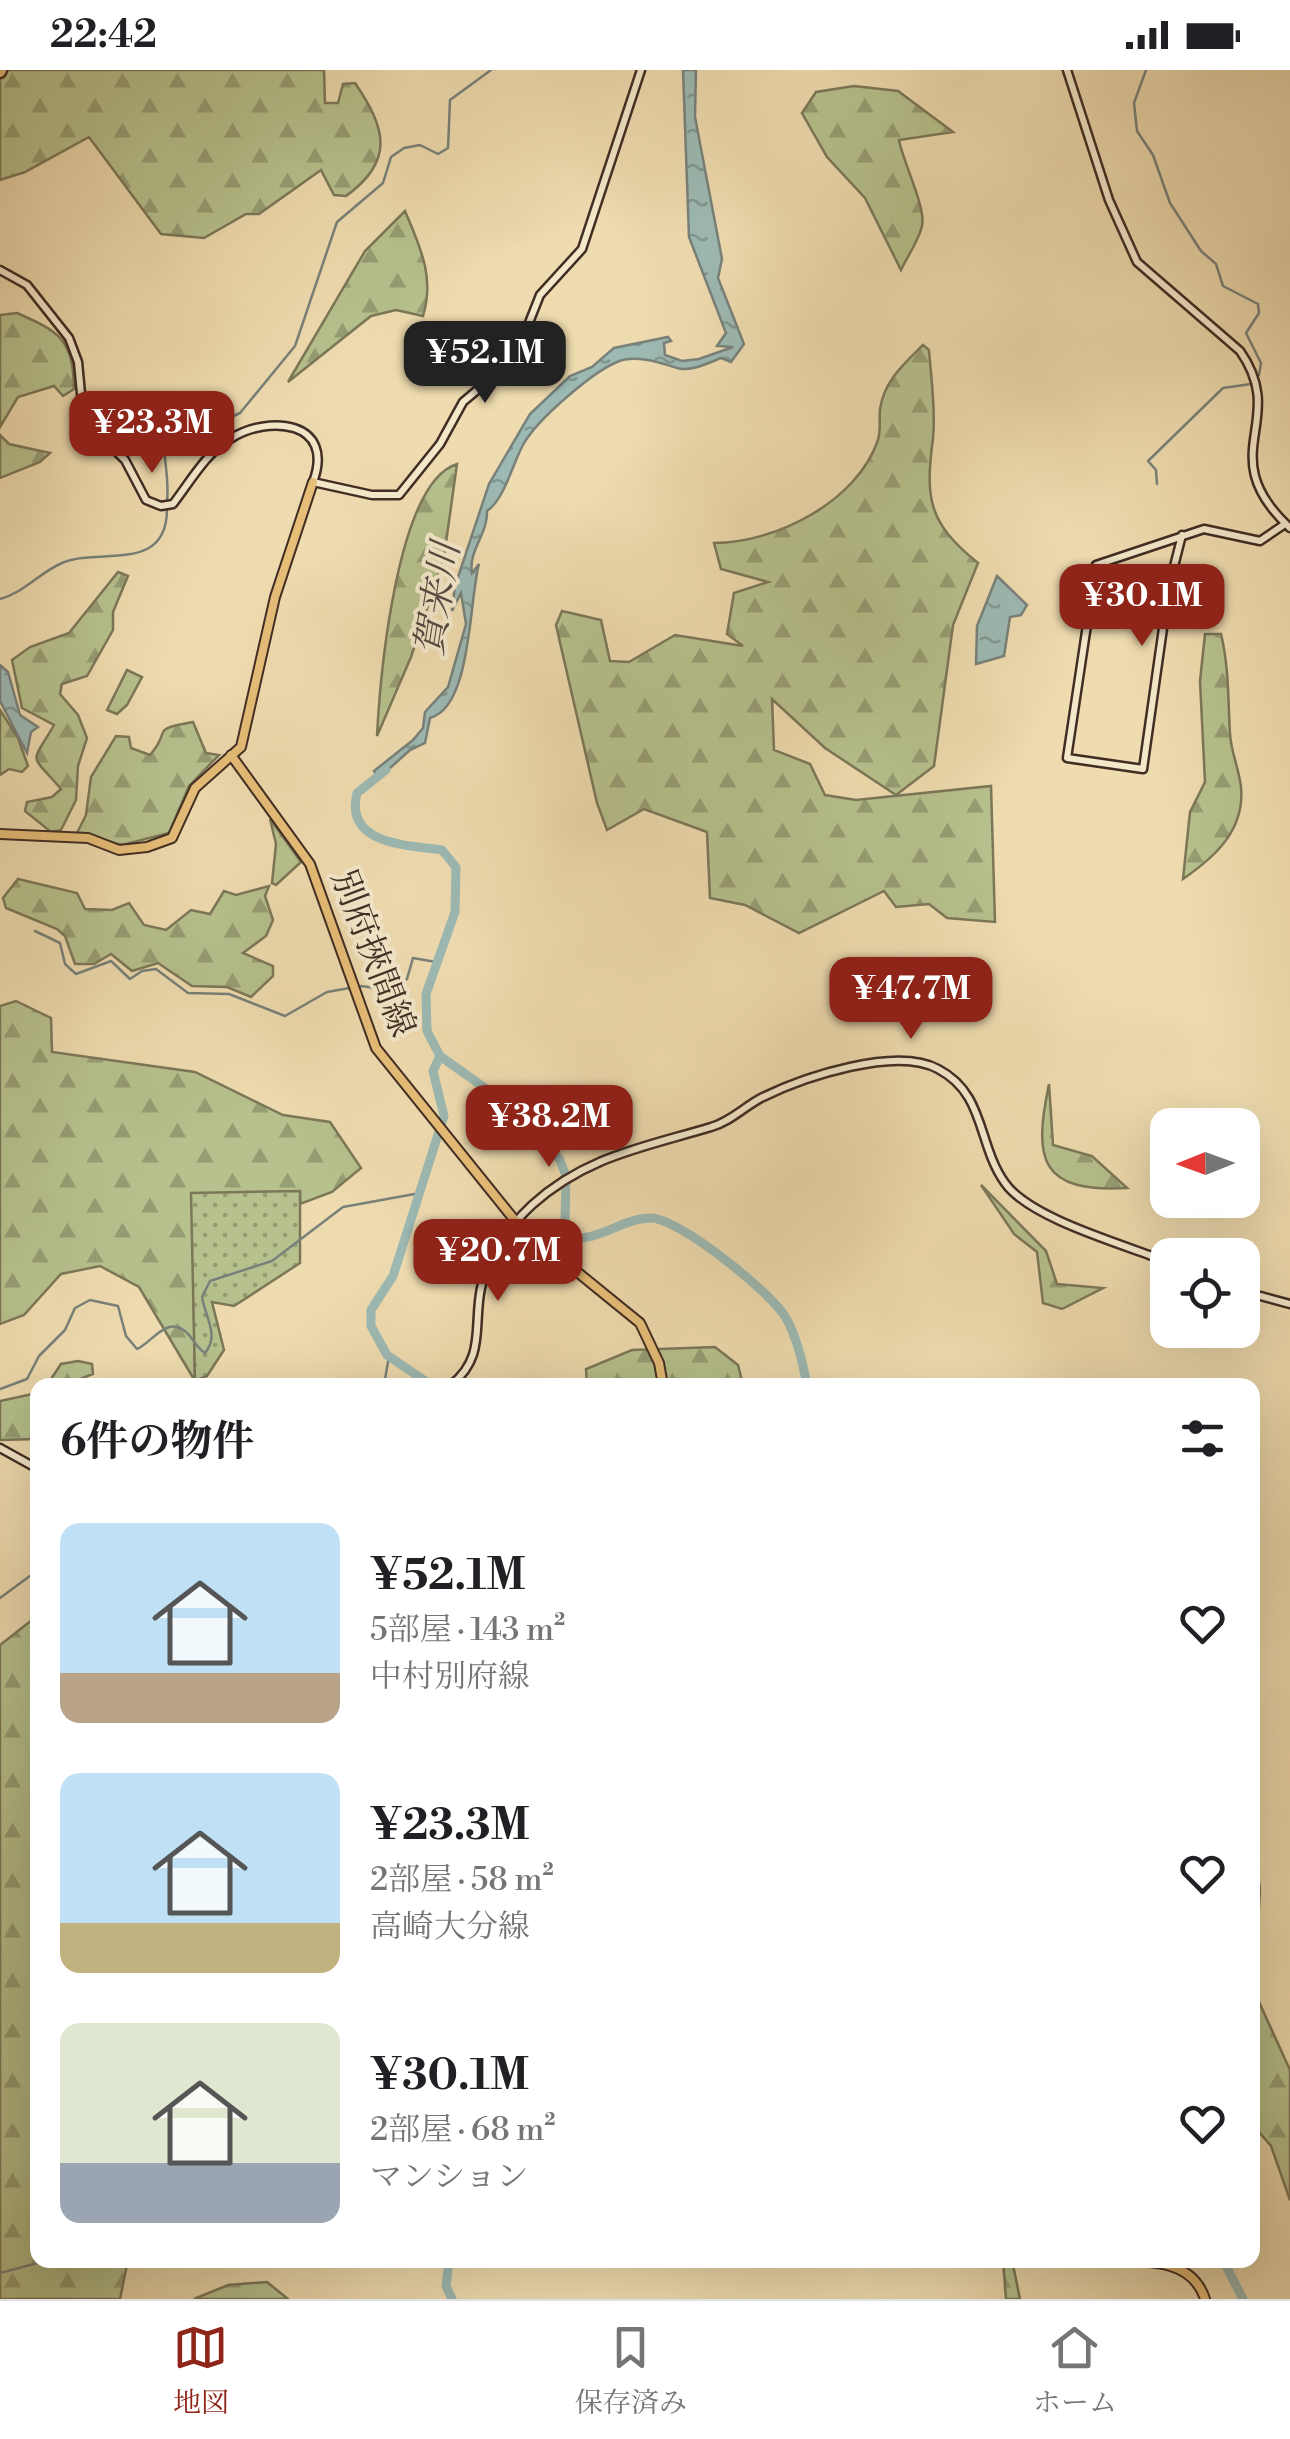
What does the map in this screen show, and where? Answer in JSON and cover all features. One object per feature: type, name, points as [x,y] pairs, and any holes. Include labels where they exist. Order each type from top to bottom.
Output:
[{"type":"main road","points":[[0,834],[88,838],[119,850],[166,843],[176,831],[195,788],[232,755],[246,735],[275,597],[313,482]]},
{"type":"main road","name":"別府挾間線","points":[[232,755],[310,864],[364,1026],[376,1048],[516,1223],[640,1323],[662,1378]]},
{"type":"main road","points":[[1180,2268],[1196,2280],[1205,2299]]},
{"type":"street","points":[[0,270],[27,285],[68,338],[78,362],[82,404],[90,427],[125,460],[146,500],[173,504],[229,439],[278,424],[300,430],[313,444],[319,461],[313,482],[372,495],[405,492],[463,402],[515,358],[540,295],[582,249],[640,70]]},
{"type":"street","points":[[1067,70],[1108,200],[1136,262],[1240,351],[1252,368],[1260,394],[1250,460],[1253,478],[1264,501],[1288,526],[1260,541],[1216,528],[1182,535],[1096,566],[1068,758],[1142,769],[1170,586],[1182,535]]},
{"type":"street","points":[[458,1378],[475,1356],[480,1294],[488,1266],[534,1203],[584,1168],[668,1136],[712,1127],[780,1090],[894,1058],[937,1068],[962,1087],[976,1106],[998,1170],[1017,1195],[1032,1206],[1150,1255]]},
{"type":"street","points":[[1260,1295],[1290,1304]]},
{"type":"street","points":[[0,1448],[30,1465]]},
{"type":"green space","points":[[0,70],[324,70],[325,103],[338,103],[343,84],[355,83],[379,129],[379,156],[362,183],[346,196],[334,195],[321,170],[259,214],[246,214],[204,238],[161,234],[89,137],[25,172],[0,180]]},
{"type":"green space","points":[[854,86],[898,91],[953,132],[899,140],[922,218],[918,237],[901,270],[865,198],[827,157],[802,113],[816,92]]},
{"type":"green space","points":[[405,211],[427,275],[423,316],[396,310],[371,316],[288,382],[365,251]]},
{"type":"green space","points":[[17,313],[61,339],[71,359],[74,389],[63,396],[54,386],[18,397],[0,427],[0,315]]},
{"type":"green space","points":[[923,345],[929,350],[933,394],[930,477],[934,508],[949,535],[978,563],[953,625],[934,766],[896,795],[825,748],[772,699],[774,750],[810,764],[825,795],[856,800],[991,786],[995,922],[947,918],[929,904],[896,907],[884,891],[799,933],[745,905],[710,898],[707,832],[644,809],[607,830],[597,803],[556,625],[562,611],[601,620],[610,661],[629,662],[675,635],[743,646],[727,634],[734,593],[768,582],[721,569],[714,543],[762,536],[787,527],[833,500],[852,482],[878,440],[886,390]]},
{"type":"green space","points":[[0,435],[9,444],[50,453],[40,462],[0,478]]},
{"type":"green space","points":[[457,464],[444,557],[411,657],[377,736],[388,630],[406,543],[419,506],[436,479]]},
{"type":"green space","points":[[118,572],[128,576],[113,612],[113,630],[87,676],[62,684],[60,694],[78,715],[87,738],[78,766],[76,800],[61,830],[51,832],[25,811],[27,802],[52,797],[61,789],[36,758],[54,725],[22,708],[12,660],[30,647],[69,633]]},
{"type":"green space","points":[[1205,634],[1221,634],[1241,802],[1226,841],[1183,879],[1190,812],[1205,782],[1200,681]]},
{"type":"green space","points":[[127,670],[142,677],[127,705],[117,714],[107,710]]},
{"type":"green space","points":[[0,710],[18,738],[28,766],[22,772],[9,769],[0,775]]},
{"type":"green space","points":[[193,722],[206,753],[219,755],[189,786],[169,833],[122,845],[77,833],[86,815],[91,777],[116,736],[129,737],[131,748],[150,755],[166,729]]},
{"type":"green space","points":[[270,819],[301,862],[276,885],[272,883],[276,844]]},
{"type":"green space","points":[[18,879],[77,893],[85,909],[112,910],[129,903],[144,925],[166,930],[191,910],[210,914],[224,891],[236,895],[269,886],[265,896],[273,920],[266,936],[243,953],[273,966],[273,976],[251,997],[227,987],[192,986],[158,963],[132,971],[111,954],[94,964],[75,964],[65,936],[57,929],[6,908],[3,898]]},
{"type":"green space","points":[[16,1001],[51,1018],[52,1052],[195,1072],[283,1115],[330,1122],[361,1168],[332,1192],[300,1204],[300,1192],[192,1194],[195,1378],[139,1287],[100,1266],[61,1274],[24,1315],[0,1324],[0,1006]]},
{"type":"green space","points":[[1049,1084],[1053,1145],[1092,1156],[1127,1188],[1076,1185],[1049,1166],[1042,1133]]},
{"type":"green space","points":[[981,1185],[1046,1251],[1057,1284],[1103,1288],[1062,1309],[1043,1303],[1037,1252],[1014,1234]]},
{"type":"green space","points":[[300,1191],[300,1263],[234,1306],[212,1302],[224,1350],[202,1378],[195,1378],[191,1193]]},
{"type":"green space","points":[[715,1347],[738,1365],[741,1378],[587,1378],[586,1369],[632,1350]]},
{"type":"green space","points":[[61,1364],[92,1364],[93,1374],[83,1378],[52,1378]]},
{"type":"green space","points":[[30,1395],[30,1439],[0,1440],[0,1401]]},
{"type":"green space","points":[[30,1621],[30,2268],[126,2268],[120,2299],[0,2299],[0,1645]]},
{"type":"green space","points":[[1260,2004],[1290,2070],[1290,2200],[1271,2146],[1260,2133]]},
{"type":"green space","points":[[1004,2268],[1014,2268],[1020,2299],[1006,2299]]},
{"type":"green space","points":[[267,2282],[288,2299],[194,2299],[228,2285]]},
{"type":"water","points":[[683,70],[696,70],[695,117],[722,259],[718,278],[744,344],[731,362],[721,358],[688,369],[640,359],[617,362],[594,376],[540,422],[519,453],[503,490],[487,511],[473,557],[472,573],[479,564],[467,650],[454,694],[444,710],[430,718],[425,743],[410,750],[379,778],[374,771],[413,740],[423,728],[425,712],[448,687],[466,624],[461,593],[452,611],[455,586],[489,484],[530,414],[570,376],[592,367],[614,348],[668,337],[671,341],[664,343],[665,355],[682,361],[733,347],[717,346],[726,333],[689,237]]},
{"type":"water","points":[[997,576],[1027,605],[1021,615],[1010,617],[1004,656],[976,664],[977,626]]},
{"type":"water","points":[[0,665],[8,672],[20,715],[38,727],[31,732],[27,753],[0,701]]},
{"type":"waterway","points":[[167,501],[164,432],[188,424],[218,423],[240,413],[295,346],[337,222],[383,183],[391,157],[404,148],[420,145],[438,154],[448,148],[450,100],[491,70]]},
{"type":"waterway","points":[[1146,70],[1134,103],[1137,131],[1153,155],[1170,203],[1201,251],[1216,264],[1223,286],[1258,304],[1259,313],[1246,333],[1261,363],[1259,375]]},
{"type":"waterway","points":[[1157,484],[1156,470],[1148,461],[1223,388],[1251,384]]},
{"type":"waterway","points":[[0,599],[62,563],[144,550],[156,543],[164,529],[167,509]]},
{"type":"waterway","name":"賀来川","points":[[386,770],[357,793],[360,823],[382,839],[442,850],[456,867],[455,912],[426,994],[427,1031],[440,1056],[509,1105],[560,1160],[566,1176],[565,1223],[570,1237],[590,1236],[652,1218],[683,1231],[725,1259],[777,1307],[793,1334],[805,1378]]},
{"type":"waterway","points":[[35,931],[60,943],[65,964],[76,974],[111,961],[130,979],[142,971],[156,969],[188,993],[229,994],[285,1016],[327,992],[361,986],[390,990],[407,979],[413,958],[436,962]]},
{"type":"waterway","points":[[421,1378],[387,1355],[371,1326],[371,1310],[393,1276],[444,1116],[433,1071],[440,1056]]},
{"type":"waterway","points":[[0,1389],[27,1379],[39,1356],[65,1330],[75,1308],[90,1300],[118,1306],[126,1336],[137,1349],[174,1326],[188,1334],[205,1353],[211,1333],[202,1297],[210,1281],[272,1261],[343,1207],[420,1193]]},
{"type":"waterway","points":[[385,1378],[389,1356]]},
{"type":"waterway","points":[[0,1598],[30,1576]]},
{"type":"waterway","points":[[0,2273],[30,2265]]},
{"type":"waterway","points":[[448,2268],[446,2286],[452,2299]]},
{"type":"waterway","name":"賀来川","points":[[1227,2268],[1243,2299]]}]
